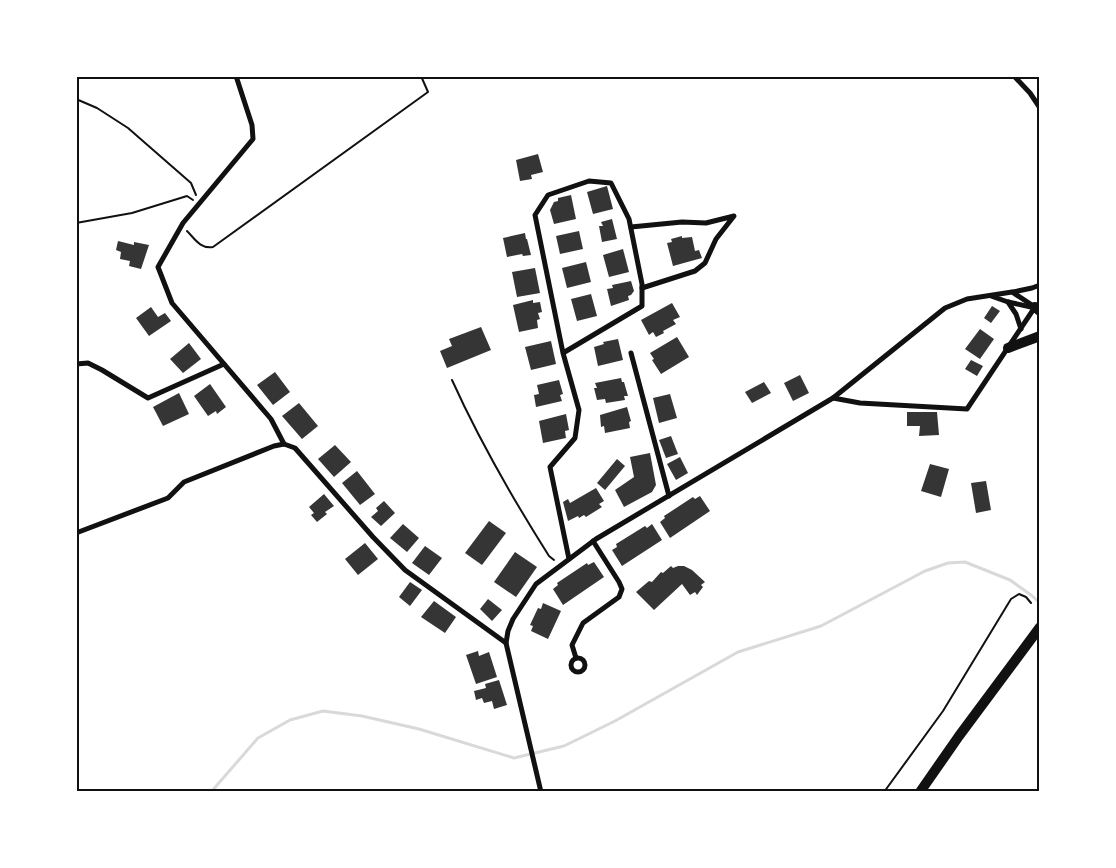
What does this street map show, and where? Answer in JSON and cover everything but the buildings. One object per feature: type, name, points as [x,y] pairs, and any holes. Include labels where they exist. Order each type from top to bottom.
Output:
[{"type":"main road","points":[[1008,348],[1040,336]]},
{"type":"main road","points":[[920,792],[1039,627]]},
{"type":"street","points":[[236,76],[252,125],[253,139],[182,225],[158,267],[172,302],[271,419],[284,444]]},
{"type":"street","points":[[1014,76],[1030,93],[1040,108]]},
{"type":"street","points":[[563,353],[642,306],[642,288],[629,219],[611,183],[588,181],[548,195],[535,215],[563,353],[579,410],[575,438],[550,467],[569,559]]},
{"type":"street","points":[[631,227],[682,222],[706,223],[734,216],[716,239],[705,263],[700,267],[694,271],[642,288]]},
{"type":"street","points":[[541,792],[506,643],[513,619],[536,584],[593,541],[833,398],[945,308],[968,299],[1013,292],[1040,285]]},
{"type":"street","points":[[1013,292],[1038,309]]},
{"type":"street","points":[[988,295],[1038,309]]},
{"type":"street","points":[[1008,302],[1016,314],[1020,329]]},
{"type":"street","points":[[833,398],[860,403],[967,409],[1020,329],[1038,309]]},
{"type":"street","points":[[631,353],[669,496]]},
{"type":"street","points":[[76,364],[88,363],[148,398],[224,364]]},
{"type":"street","points":[[76,533],[168,498],[184,482],[274,446],[284,444],[295,448],[373,537],[405,570],[506,643]]},
{"type":"street","points":[[576,658],[572,645],[583,623],[619,597],[622,589],[593,541]]},
{"type":"path","points":[[182,225],[200,246],[213,248],[428,92],[421,76]]},
{"type":"path","points":[[76,99],[98,108],[128,128],[192,183],[199,204]]},
{"type":"path","points":[[76,224],[132,213],[188,196],[199,204]]},
{"type":"path","points":[[452,380],[495,467],[550,556],[561,565]]},
{"type":"path","points":[[884,792],[943,711],[1011,599],[1019,594],[1031,604]]},
{"type":"waterway","points":[[211,792],[258,738],[290,720],[323,711],[362,716],[419,729],[514,758],[564,746],[615,721],[738,652],[821,626],[925,571],[948,563],[965,562],[1010,580],[1040,603]]}]
